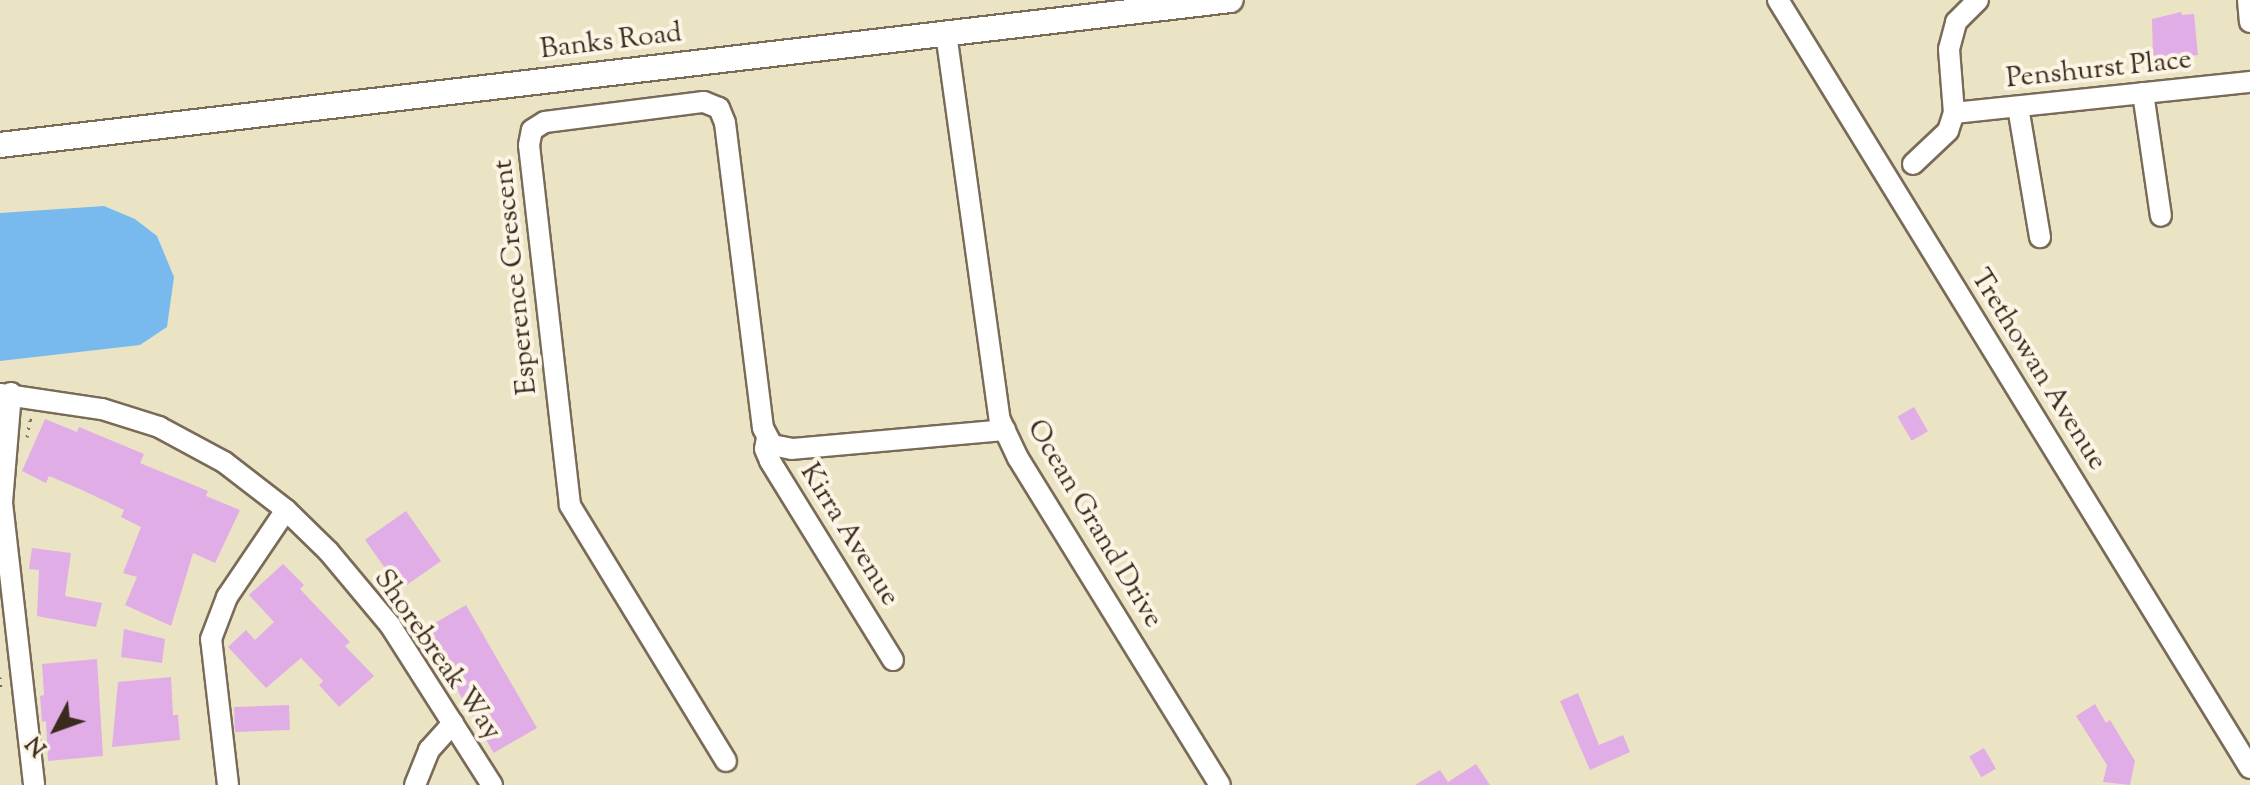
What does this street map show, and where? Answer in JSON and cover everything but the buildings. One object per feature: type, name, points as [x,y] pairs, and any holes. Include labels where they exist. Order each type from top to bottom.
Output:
[{"type":"street","name":"Banks Road","points":[[0,145],[1230,0]]},
{"type":"street","name":"Trethowan Avenue","points":[[1778,0],[2250,768]]},
{"type":"street","points":[[1913,164],[1948,131],[1954,113],[1949,49],[1956,22],[1978,0]]},
{"type":"street","points":[[2248,0],[2250,22]]},
{"type":"street","name":"Ocean Grand Drive","points":[[946,33],[994,388],[1005,430],[1018,458],[1220,785]]},
{"type":"street","name":"Penshurst Place","points":[[1954,113],[2250,82]]},
{"type":"street","points":[[2143,93],[2161,216]]},
{"type":"street","name":"Esperence Crescent","points":[[726,761],[570,505],[529,145],[529,136],[537,125],[704,102],[719,108],[725,123],[767,438]]},
{"type":"street","points":[[2018,107],[2040,237]]},
{"type":"street","points":[[5,394],[2,503],[34,785]]},
{"type":"street","name":"Shorebreak Way","points":[[5,394],[102,409],[159,427],[224,462],[286,510],[329,552],[390,625],[492,785]]},
{"type":"street","points":[[767,438],[778,448],[792,449],[1005,430]]},
{"type":"street","name":"Kirra Avenue","points":[[767,438],[765,449],[770,461],[893,660]]},
{"type":"street","points":[[228,785],[211,639],[227,597],[286,510]]},
{"type":"street","points":[[415,785],[429,750],[453,723]]},
{"type":"path","points":[[25,448],[30,420],[42,414]]},
{"type":"path","points":[[0,677],[1,691]]},
{"type":"water","points":[[104,206],[135,219],[157,236],[174,277],[167,327],[140,345],[0,361],[0,213]]}]
